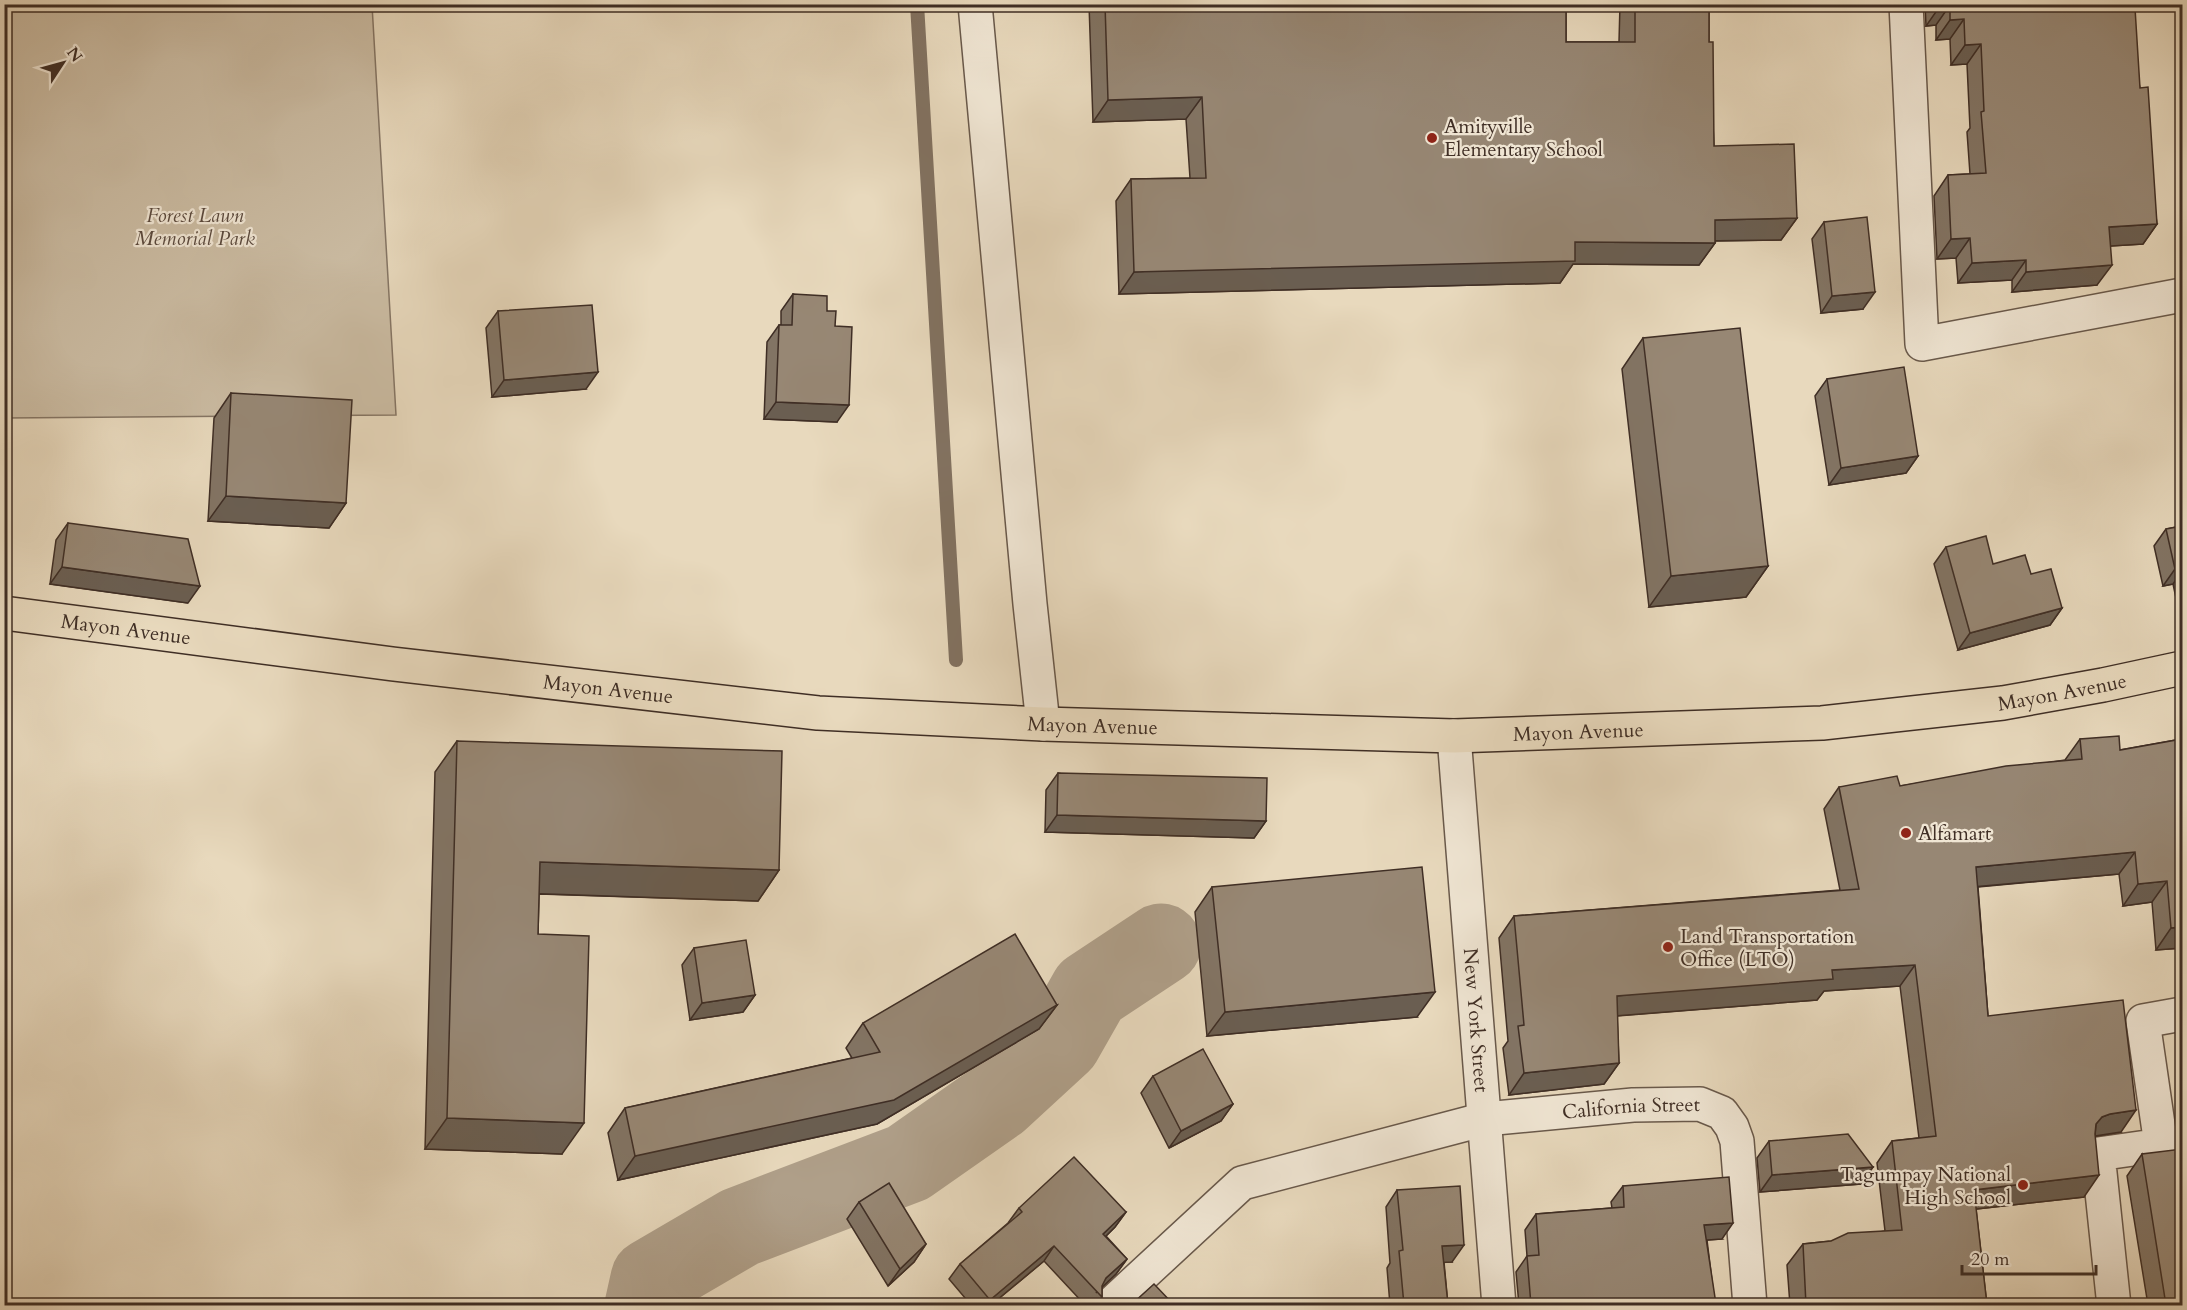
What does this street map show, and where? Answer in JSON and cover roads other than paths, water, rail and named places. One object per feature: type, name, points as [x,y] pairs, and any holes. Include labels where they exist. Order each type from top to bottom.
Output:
[{"type":"main road","name":"Mayon Avenue","points":[[4,613],[393,664],[818,713],[1043,724],[1454,736],[1822,723],[2003,703],[2182,668]]},
{"type":"street","points":[[975,4],[1043,724]]},
{"type":"street","points":[[1906,4],[1922,344],[2182,295]]},
{"type":"street","name":"New York Street","points":[[1454,736],[1499,1305]]},
{"type":"street","points":[[2114,1305],[2098,1154],[2161,1145],[2144,1021],[2182,1014]]},
{"type":"street","name":"California Street","points":[[1109,1305],[1242,1183],[1485,1119],[1644,1105],[1700,1104],[1722,1113],[1732,1127],[1737,1141],[1750,1305]]},
{"type":"waterway","points":[[917,4],[956,660]]},
{"type":"waterway","points":[[645,1306],[651,1279],[740,1227],[908,1163],[998,1100],[1061,1042],[1090,991],[1161,944]]},
{"type":"place","name":"Amityville Elementary School","points":[[1432,138]]},
{"type":"place","name":"Alfamart","points":[[1906,833]]},
{"type":"place","name":"Land Transportation Office (LTO)","points":[[1668,947]]},
{"type":"place","name":"Tagumpay National High School","points":[[2023,1185]]},
{"type":"park label","name":"Forest Lawn Memorial Park","points":[[195,226]]}]
